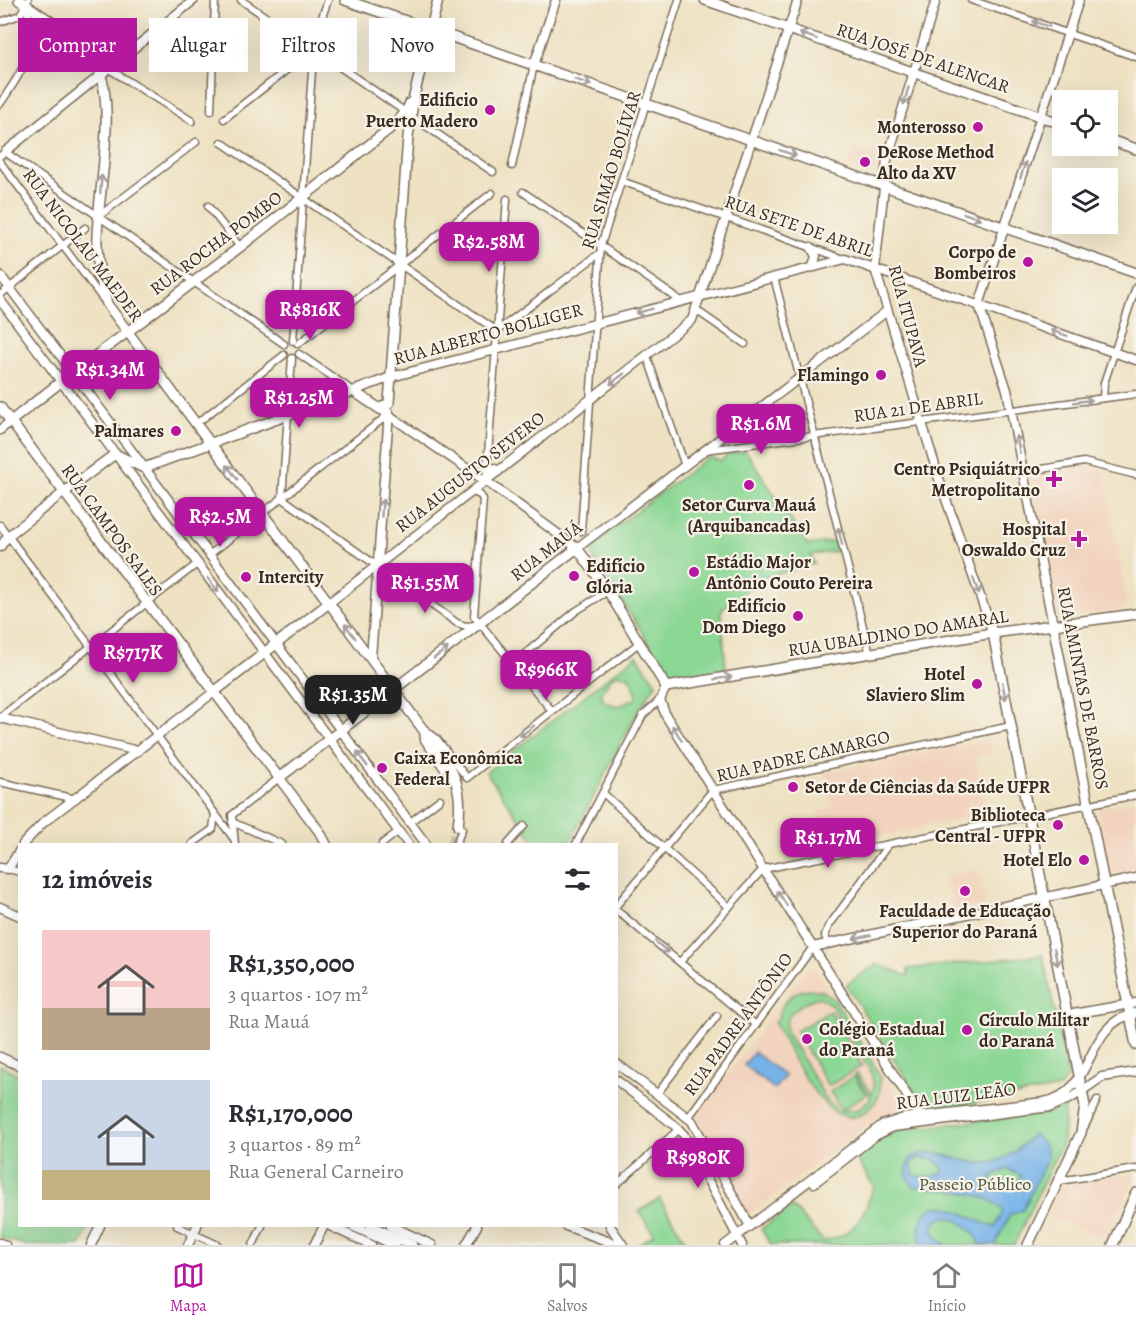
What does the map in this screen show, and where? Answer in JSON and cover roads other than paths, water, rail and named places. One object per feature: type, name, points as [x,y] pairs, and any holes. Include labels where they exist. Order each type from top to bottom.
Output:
[{"type":"main road","points":[[137,46],[194,0]]},
{"type":"main road","points":[[345,0],[397,18]]},
{"type":"main road","name":"RUA ROCHA POMBO","points":[[432,18],[438,0]]},
{"type":"main road","points":[[534,65],[556,0]]},
{"type":"main road","name":"RUA JOSÉ DE ALENCAR","points":[[705,0],[1052,120]]},
{"type":"main road","name":"RUA AUGUSTO SEVERO","points":[[24,843],[44,822],[690,323],[798,0]]},
{"type":"main road","name":"RUA ITUPAVA","points":[[936,0],[912,72],[887,160],[875,269],[921,423],[993,633]]},
{"type":"main road","points":[[979,305],[1079,0]]},
{"type":"main road","points":[[24,1],[46,18]]},
{"type":"main road","points":[[455,38],[1136,273]]},
{"type":"main road","points":[[2,154],[105,72]]},
{"type":"main road","points":[[105,72],[106,104],[98,216],[98,266],[107,304]]},
{"type":"main road","name":"RUA ROCHA POMBO","points":[[0,430],[240,247],[409,114],[419,72]]},
{"type":"main road","points":[[371,658],[378,566],[384,412],[389,402],[409,114]]},
{"type":"main road","points":[[393,126],[403,127],[408,137]]},
{"type":"main road","points":[[1118,143],[1136,149]]},
{"type":"main road","points":[[811,247],[816,256],[813,267]]},
{"type":"main road","points":[[855,263],[867,258],[877,249]]},
{"type":"main road","name":"RUA ALBERTO BOLLIGER","points":[[144,468],[288,414],[357,393],[366,386],[391,376],[845,259]]},
{"type":"main road","name":"RUA SETE DE ABRIL","points":[[845,259],[1136,360]]},
{"type":"main road","points":[[0,275],[115,454],[407,843]]},
{"type":"main road","points":[[0,300],[126,445],[425,843]]},
{"type":"main road","name":"RUA NICOLAU MAEDER","points":[[107,304],[449,766],[458,785],[460,827]]},
{"type":"main road","name":"RUA AMINTAS DE BARROS","points":[[979,305],[1005,383],[1011,410],[1136,1046]]},
{"type":"main road","name":"RUA MAUÁ","points":[[279,778],[887,311]]},
{"type":"main road","points":[[357,393],[486,481],[577,548],[608,591],[666,687],[660,700],[666,716],[920,1116]]},
{"type":"main road","points":[[389,402],[399,419],[415,433]]},
{"type":"main road","name":"RUA CAMPOS SALES","points":[[0,407],[325,843]]},
{"type":"main road","points":[[0,548],[8,536],[126,445]]},
{"type":"main road","points":[[115,454],[144,468]]},
{"type":"main road","points":[[486,466],[498,471]]},
{"type":"main road","points":[[1136,603],[1136,614]]},
{"type":"main road","name":"RUA UBALDINO DO AMARAL","points":[[666,687],[993,633],[1136,614]]},
{"type":"main road","points":[[993,633],[1080,1072],[1085,1115],[1081,1133],[1028,1245]]},
{"type":"main road","points":[[0,718],[138,751]]},
{"type":"main road","points":[[4,868],[18,851]]},
{"type":"main road","points":[[813,947],[1136,879]]},
{"type":"main road","points":[[0,907],[18,915]]},
{"type":"main road","points":[[1067,1015],[1104,1009],[1130,1011]]},
{"type":"main road","points":[[1104,1009],[1130,1011]]},
{"type":"main road","name":"RUA LUIZ LEÃO","points":[[742,1237],[872,1131],[889,1122],[920,1116],[1049,1101],[1071,1090],[1101,1036],[1130,1011]]},
{"type":"main road","points":[[0,1057],[18,1065]]},
{"type":"main road","points":[[618,1065],[688,1118],[696,1127],[742,1237]]},
{"type":"main road","points":[[1080,1072],[1102,1077],[1136,1072]]},
{"type":"main road","name":"RUA LUIZ LEÃO","points":[[742,1237],[886,1130],[903,1124],[1045,1108],[1064,1102],[1102,1077]]},
{"type":"main road","points":[[618,1082],[679,1130],[742,1237]]},
{"type":"main road","points":[[679,1130],[688,1118]]},
{"type":"main road","points":[[1113,1245],[1136,1193]]},
{"type":"main road","points":[[91,1245],[100,1227]]},
{"type":"main road","points":[[314,1245],[323,1227]]},
{"type":"main road","points":[[332,1227],[371,1245]]},
{"type":"main road","points":[[355,1227],[395,1245]]},
{"type":"main road","points":[[373,1227],[412,1245]]},
{"type":"main road","points":[[393,1227],[432,1245]]},
{"type":"main road","points":[[466,1245],[476,1227]]},
{"type":"main road","points":[[569,1227],[620,1245]]},
{"type":"main road","points":[[611,1227],[620,1245]]},
{"type":"main road","points":[[188,1245],[195,1229]]},
{"type":"main road","points":[[725,1245],[742,1237]]},
{"type":"main road","points":[[0,1244],[5,1245]]},
{"type":"street","points":[[211,111],[215,0]]},
{"type":"street","points":[[241,0],[268,18]]},
{"type":"street","points":[[321,18],[328,0]]},
{"type":"street","name":"RUA SIMÃO BOLÍVAR","points":[[581,531],[600,249],[679,0]]},
{"type":"street","points":[[971,0],[1136,57]]},
{"type":"street","points":[[0,22],[20,15],[24,1]]},
{"type":"street","points":[[0,104],[22,71],[32,44],[32,22],[24,1]]},
{"type":"street","points":[[512,166],[534,65]]},
{"type":"street","points":[[105,72],[192,121]]},
{"type":"street","points":[[224,119],[289,72]]},
{"type":"street","points":[[312,72],[296,342],[299,354],[357,393]]},
{"type":"street","points":[[341,72],[409,114],[493,172]]},
{"type":"street","points":[[98,216],[196,142]]},
{"type":"street","points":[[220,142],[497,332]]},
{"type":"street","points":[[2,154],[17,161],[284,344],[296,342],[492,193]]},
{"type":"street","points":[[7,171],[11,162],[17,161]]},
{"type":"street","name":"RUA NICOLAU MAEDER","points":[[0,162],[107,304]]},
{"type":"street","name":"RUA SETE DE ABRIL","points":[[621,181],[845,259]]},
{"type":"street","points":[[523,192],[600,249],[681,301]]},
{"type":"street","points":[[486,481],[507,199]]},
{"type":"street","points":[[208,206],[240,247]]},
{"type":"street","points":[[0,295],[85,228]]},
{"type":"street","points":[[497,332],[600,249]]},
{"type":"street","points":[[774,277],[870,654]]},
{"type":"street","points":[[1103,398],[1104,383],[1136,287]]},
{"type":"street","points":[[696,310],[745,344]]},
{"type":"street","points":[[284,344],[284,355]]},
{"type":"street","points":[[292,358],[299,354]]},
{"type":"street","points":[[196,424],[284,355]]},
{"type":"street","points":[[284,355],[292,358]]},
{"type":"street","points":[[647,356],[685,466]]},
{"type":"street","points":[[282,498],[292,358]]},
{"type":"street","name":"RUA 21 DE ABRIL","points":[[704,451],[1136,394]]},
{"type":"street","points":[[209,555],[282,498],[384,412]]},
{"type":"street","points":[[1024,472],[1084,462],[1136,475]]},
{"type":"street","points":[[473,492],[483,499],[475,618],[481,622],[552,711]]},
{"type":"street","points":[[282,498],[457,622],[466,626],[481,622]]},
{"type":"street","points":[[0,525],[234,842]]},
{"type":"street","points":[[0,718],[197,564]]},
{"type":"street","points":[[513,664],[576,611],[608,591]]},
{"type":"street","points":[[423,728],[437,739],[467,778],[639,643]]},
{"type":"street","points":[[577,843],[643,715],[660,700]]},
{"type":"street","name":"RUA PADRE CAMARGO","points":[[618,904],[713,790],[1011,726]]},
{"type":"street","points":[[423,728],[424,740],[444,768]]},
{"type":"street","name":"RUA MAUÁ","points":[[232,822],[234,813],[279,778]]},
{"type":"street","points":[[0,782],[76,799]]},
{"type":"street","points":[[603,794],[729,907]]},
{"type":"street","points":[[680,962],[763,869],[1136,795]]},
{"type":"street","points":[[410,823],[440,799]]},
{"type":"street","points":[[213,829],[214,813]]},
{"type":"street","points":[[234,842],[232,822],[280,843]]},
{"type":"street","points":[[509,843],[524,826]]},
{"type":"street","points":[[456,843],[460,827]]},
{"type":"street","points":[[193,843],[213,829],[227,830]]},
{"type":"street","points":[[383,843],[399,831]]},
{"type":"street","points":[[828,944],[825,936],[828,927],[888,844]]},
{"type":"street","points":[[618,912],[756,1025]]},
{"type":"street","name":"RUA PADRE ANTÔNIO","points":[[688,1118],[813,947]]},
{"type":"street","points":[[657,1094],[717,1016]]},
{"type":"street","points":[[1081,1133],[1097,1100]]},
{"type":"street","points":[[618,1183],[679,1130]]},
{"type":"street","points":[[1059,1181],[1136,1169]]},
{"type":"street","points":[[253,1245],[262,1227]]},
{"type":"street","points":[[195,1229],[218,1245]]},
{"type":"water","points":[[754,1052],[785,1076],[774,1089],[744,1065]]},
{"type":"water","points":[[1033,1133],[1045,1146],[1048,1157],[1023,1210],[1010,1215],[995,1245],[981,1245],[966,1226],[951,1218],[944,1218],[938,1221],[933,1228],[938,1238],[946,1245],[923,1245],[919,1237],[920,1227],[925,1214],[932,1208],[953,1209],[995,1227],[1003,1211],[996,1204],[974,1195],[913,1186],[906,1174],[910,1158],[924,1153],[983,1163],[998,1160],[1015,1151]],"holes":[[[917,1158],[934,1159],[943,1169],[943,1173],[926,1178],[914,1175],[911,1164]],[[1007,1169],[1021,1175],[1016,1184],[1007,1186],[991,1182],[991,1177]]]},
{"type":"tunnel","points":[[452,843],[458,826]]},
{"type":"place","name":"Edificio Puerto Madero","points":[[490,110]]},
{"type":"place","name":"Monterosso","points":[[978,127]]},
{"type":"place","name":"DeRose Method Alto da XV","points":[[865,162]]},
{"type":"place","name":"Corpo de Bombeiros","points":[[1028,262]]},
{"type":"place","name":"Flamingo","points":[[881,375]]},
{"type":"place","name":"Palmares","points":[[176,431]]},
{"type":"place","name":"Centro Psiquiátrico Metropolitano","points":[[1054,479]]},
{"type":"place","name":"Setor Curva Mauá (Arquibancadas)","points":[[749,485]]},
{"type":"place","name":"Hospital Oswaldo Cruz","points":[[1079,539]]},
{"type":"place","name":"Estádio Major Antônio Couto Pereira","points":[[694,572]]},
{"type":"place","name":"Edifício Glória","points":[[574,576]]},
{"type":"place","name":"Intercity","points":[[246,577]]},
{"type":"place","name":"Edifício Dom Diego","points":[[798,616]]},
{"type":"place","name":"Hotel Slaviero Slim","points":[[977,684]]},
{"type":"place","name":"Caixa Econômica Federal","points":[[382,768]]},
{"type":"place","name":"Setor de Ciências da Saúde UFPR","points":[[793,787]]},
{"type":"place","name":"Biblioteca Central - UFPR","points":[[1058,825]]},
{"type":"place","name":"Hotel Elo","points":[[1084,860]]},
{"type":"place","name":"Faculdade de Educação Superior do Paraná","points":[[965,891]]},
{"type":"place","name":"Círculo Militar do Paraná","points":[[967,1030]]},
{"type":"place","name":"Colégio Estadual do Paraná","points":[[807,1039]]},
{"type":"park label","name":"Passeio Público","points":[[975,1184]]}]
